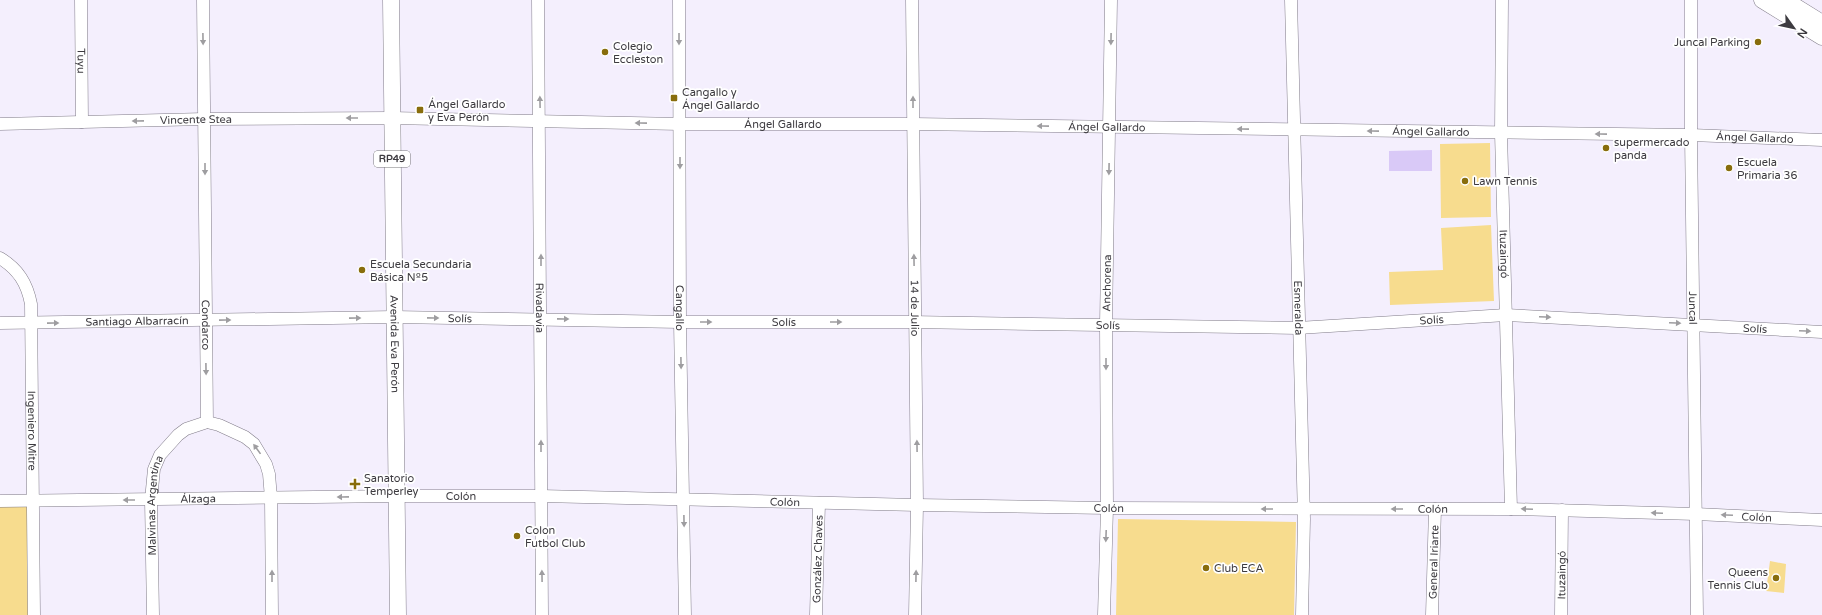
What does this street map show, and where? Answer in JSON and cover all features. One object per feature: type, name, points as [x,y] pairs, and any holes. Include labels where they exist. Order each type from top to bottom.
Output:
[{"type":"main road","name":"Avenida Eva Perón","points":[[391,0],[391,118],[398,615]]},
{"type":"main road","points":[[1762,0],[1822,37]]},
{"type":"main road","points":[[1785,0],[1822,23]]},
{"type":"street","name":"Tuyu","points":[[81,0],[82,122]]},
{"type":"street","name":"Condarco","points":[[203,0],[207,422]]},
{"type":"street","name":"Rivadavia","points":[[538,0],[540,121],[542,615]]},
{"type":"street","name":"Cangallo","points":[[679,0],[680,322],[685,615]]},
{"type":"street","name":"14 de Julio","points":[[912,0],[912,124],[918,505],[915,615]]},
{"type":"street","name":"Anchorena","points":[[1104,615],[1107,508],[1106,325],[1111,0]]},
{"type":"street","name":"Esmeralda","points":[[1291,0],[1295,130],[1298,328],[1304,509],[1302,615]]},
{"type":"street","name":"Ituzaingó","points":[[1502,0],[1501,133],[1511,509]]},
{"type":"street","name":"Juncal","points":[[1691,0],[1691,135],[1697,615]]},
{"type":"street","name":"Vincente Stea","points":[[0,124],[204,119],[391,118]]},
{"type":"street","name":"Ángel Gallardo","points":[[391,118],[680,124],[912,124],[1691,135],[1822,140]]},
{"type":"street","name":"Ingeniero Mitre","points":[[0,258],[12,267],[25,283],[31,304],[34,615]]},
{"type":"street","name":"Solís","points":[[394,317],[680,322],[915,322],[1298,328],[1506,315],[1822,332]]},
{"type":"street","name":"Santiago Albarracín","points":[[0,323],[394,317]]},
{"type":"street","points":[[207,422],[234,430],[254,444],[261,455],[269,474],[271,498],[272,615]]},
{"type":"street","name":"Malvinas Argentina","points":[[153,615],[151,500],[154,469],[160,455],[167,445],[186,429],[207,422]]},
{"type":"street","name":"Colón","points":[[396,496],[541,496],[1107,508],[1511,509],[1696,514],[1822,520]]},
{"type":"street","name":"Álzaga","points":[[0,501],[396,496]]},
{"type":"street","name":"González Chaves","points":[[816,615],[819,503]]},
{"type":"street","name":"General Iriarte","points":[[1432,615],[1435,509]]},
{"type":"street","name":"Ituzaingó","points":[[1561,615],[1562,510]]},
{"type":"shaded area","name":"Lawn Tennis","points":[[1490,143],[1491,217],[1441,218],[1440,144]]},
{"type":"shaded area","points":[[1432,150],[1432,171],[1389,171],[1389,151]]},
{"type":"shaded area","points":[[1491,225],[1494,301],[1390,305],[1389,272],[1443,270],[1441,228]]},
{"type":"shaded area","points":[[0,501],[33,501],[34,615],[0,615]]},
{"type":"shaded area","name":"Club ECA","points":[[1118,519],[1296,522],[1294,615],[1116,615]]},
{"type":"shaded area","name":"Queens Tennis Club","points":[[1770,561],[1786,564],[1784,593],[1766,591]]},
{"type":"place","name":"Juncal Parking","points":[[1758,42]]},
{"type":"place","name":"Colegio Eccleston","points":[[605,52]]},
{"type":"place","name":"Cangallo y Ángel Gallardo","points":[[674,98]]},
{"type":"place","name":"Ángel Gallardo y Eva Perón","points":[[420,110]]},
{"type":"place","name":"supermercado panda","points":[[1606,148]]},
{"type":"place","name":"Escuela Primaria 36","points":[[1729,168]]},
{"type":"place","name":"Lawn Tennis","points":[[1465,181]]},
{"type":"place","name":"Escuela Secundaria Básica Nº5","points":[[362,270]]},
{"type":"place","name":"Sanatorio Temperley","points":[[355,484]]},
{"type":"place","name":"Colon Futbol Club","points":[[517,536]]},
{"type":"place","name":"Club ECA","points":[[1206,568]]},
{"type":"place","name":"Queens Tennis Club","points":[[1776,578]]}]
